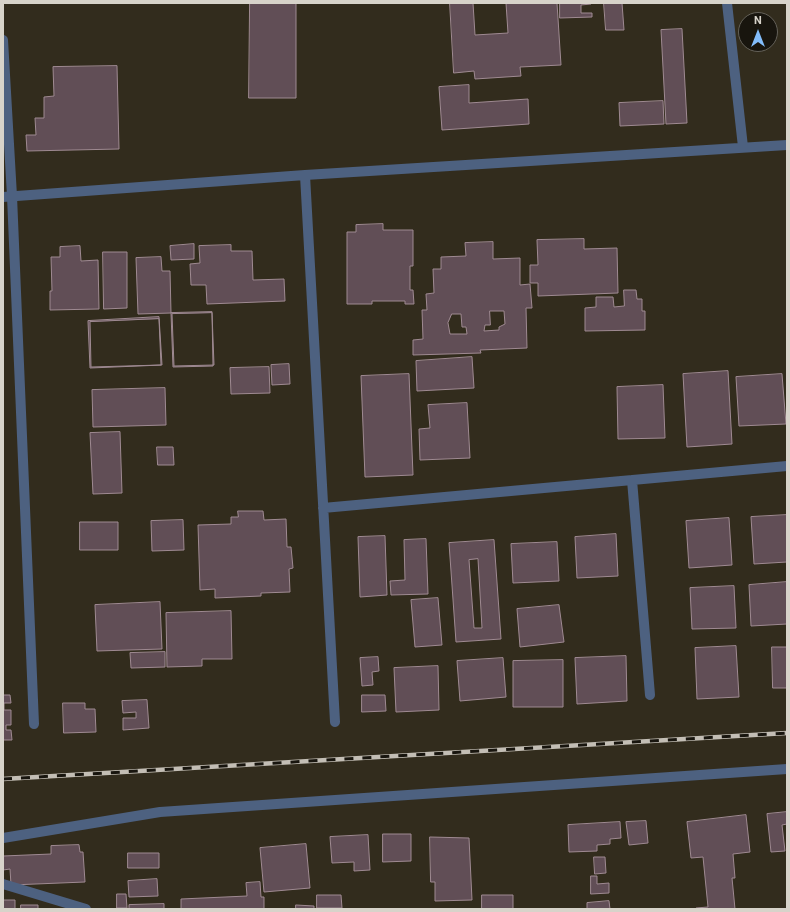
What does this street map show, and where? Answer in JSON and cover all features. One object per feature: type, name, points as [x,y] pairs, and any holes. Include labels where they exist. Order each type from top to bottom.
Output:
[{"type":"street","points":[[727,3],[744,147]]},
{"type":"street","points":[[3,40],[8,196],[34,724]]},
{"type":"street","points":[[8,196],[305,175],[787,145]]},
{"type":"street","points":[[305,175],[335,722]]},
{"type":"street","points":[[323,508],[787,466]]},
{"type":"street","points":[[632,480],[650,695]]},
{"type":"street","points":[[3,838],[160,812],[787,769]]},
{"type":"street","points":[[3,884],[86,909]]},
{"type":"building","points":[[250,3],[296,3],[296,98],[249,98]]},
{"type":"building","points":[[450,3],[473,3],[475,35],[508,33],[506,3],[557,3],[561,65],[520,67],[521,76],[475,79],[474,71],[454,73]]},
{"type":"building","points":[[560,3],[591,3],[581,5],[581,13],[592,13],[592,17],[560,18]]},
{"type":"building","points":[[604,3],[622,3],[624,30],[606,30]]},
{"type":"building","points":[[682,29],[687,123],[666,124],[661,30]]},
{"type":"building","points":[[117,66],[119,149],[27,151],[26,135],[36,135],[35,118],[44,118],[44,97],[54,96],[53,67]]},
{"type":"building","points":[[469,85],[469,103],[528,99],[529,124],[442,130],[439,87]]},
{"type":"building","points":[[663,101],[664,124],[620,126],[619,103]]},
{"type":"building","points":[[383,224],[383,230],[413,230],[413,266],[410,266],[410,290],[413,290],[414,304],[405,304],[405,301],[372,301],[372,304],[347,304],[347,232],[356,232],[356,225]]},
{"type":"building","points":[[584,239],[584,249],[617,248],[618,293],[538,296],[538,283],[530,283],[530,265],[538,265],[537,240]]},
{"type":"building","points":[[493,242],[493,259],[520,258],[520,285],[530,284],[532,308],[526,308],[527,348],[480,350],[481,353],[413,355],[413,340],[423,339],[422,310],[427,310],[426,294],[434,293],[433,269],[441,269],[441,257],[466,256],[465,243]],"holes":[[[490,311],[504,311],[505,324],[499,327],[499,330],[484,331],[485,325],[490,325]],[[452,314],[461,314],[462,327],[466,327],[467,334],[450,334],[448,323]]]},
{"type":"building","points":[[194,244],[194,259],[171,260],[170,246]]},
{"type":"building","points":[[231,245],[231,251],[252,251],[253,280],[284,279],[285,301],[207,304],[206,285],[191,285],[190,264],[200,263],[199,246]]},
{"type":"building","points":[[80,246],[81,261],[98,260],[99,309],[50,310],[50,291],[52,291],[51,257],[60,257],[60,247]]},
{"type":"building","points":[[103,252],[127,252],[127,308],[104,309]]},
{"type":"building","points":[[161,257],[162,271],[170,271],[171,313],[138,314],[136,258]]},
{"type":"building","points":[[624,290],[636,290],[637,299],[642,299],[642,311],[645,311],[645,330],[585,331],[585,308],[596,307],[596,297],[613,297],[614,307],[624,306]]},
{"type":"building","points":[[212,312],[213,366],[173,367],[171,313]]},
{"type":"building","points":[[212,313],[214,365],[174,366],[172,314]]},
{"type":"building","points":[[159,317],[162,365],[90,368],[88,321]]},
{"type":"building","points":[[159,319],[161,365],[91,367],[90,322]]},
{"type":"building","points":[[472,357],[474,388],[417,391],[416,361]]},
{"type":"building","points":[[289,364],[290,384],[272,385],[271,365]]},
{"type":"building","points":[[269,367],[270,393],[231,394],[230,368]]},
{"type":"building","points":[[728,371],[732,444],[687,447],[683,374]]},
{"type":"building","points":[[409,374],[413,475],[365,477],[361,376]]},
{"type":"building","points":[[782,374],[786,424],[739,426],[736,377]]},
{"type":"building","points":[[663,385],[665,438],[618,439],[617,387]]},
{"type":"building","points":[[165,388],[166,425],[93,427],[92,390]]},
{"type":"building","points":[[467,403],[470,458],[420,460],[419,429],[430,428],[428,405]]},
{"type":"building","points":[[120,432],[122,493],[93,494],[90,433]]},
{"type":"building","points":[[157,447],[173,447],[174,465],[158,465]]},
{"type":"building","points":[[238,511],[263,511],[264,520],[286,519],[287,547],[291,547],[293,568],[289,569],[290,592],[261,593],[261,596],[215,598],[215,589],[200,590],[198,525],[231,524],[231,517],[238,517]]},
{"type":"building","points":[[787,515],[787,562],[754,564],[751,517]]},
{"type":"building","points":[[729,518],[732,565],[689,568],[686,521]]},
{"type":"building","points":[[183,520],[184,550],[152,551],[151,521]]},
{"type":"building","points":[[80,522],[118,522],[118,550],[80,550]]},
{"type":"building","points":[[616,534],[618,576],[577,578],[575,537]]},
{"type":"building","points":[[385,536],[387,595],[360,597],[358,537]]},
{"type":"building","points":[[426,539],[428,594],[391,595],[390,581],[405,580],[404,540]]},
{"type":"building","points":[[494,540],[501,639],[456,642],[449,543]],"holes":[[[478,559],[482,628],[474,628],[469,560]]]},
{"type":"building","points":[[557,542],[559,581],[513,583],[511,544]]},
{"type":"building","points":[[787,582],[787,624],[751,626],[749,585]]},
{"type":"building","points":[[734,586],[736,628],[692,629],[690,588]]},
{"type":"building","points":[[438,598],[442,645],[415,647],[411,600]]},
{"type":"building","points":[[160,602],[162,649],[97,651],[95,605]]},
{"type":"building","points":[[559,605],[564,642],[520,647],[517,609]]},
{"type":"building","points":[[231,611],[232,659],[202,659],[202,666],[167,667],[166,613]]},
{"type":"building","points":[[736,646],[739,697],[697,699],[695,648]]},
{"type":"building","points":[[772,647],[787,647],[787,688],[773,688]]},
{"type":"building","points":[[165,652],[165,667],[131,668],[130,653]]},
{"type":"building","points":[[626,656],[627,701],[577,704],[575,658]]},
{"type":"building","points":[[378,657],[379,671],[372,672],[373,685],[362,686],[360,658]]},
{"type":"building","points":[[503,658],[506,697],[460,701],[457,661]]},
{"type":"building","points":[[563,660],[563,707],[513,707],[513,661]]},
{"type":"building","points":[[438,666],[439,710],[396,712],[394,668]]},
{"type":"building","points":[[3,695],[10,695],[11,703],[4,703],[4,710],[11,710],[11,725],[6,725],[6,730],[11,730],[12,740],[3,740]]},
{"type":"building","points":[[362,695],[385,695],[386,711],[362,712]]},
{"type":"building","points":[[147,700],[149,728],[123,730],[123,718],[136,718],[136,712],[123,713],[122,701]]},
{"type":"building","points":[[63,703],[85,703],[85,709],[95,709],[96,732],[64,733]]},
{"type":"building","points":[[787,812],[787,824],[782,825],[785,851],[771,852],[767,814]]},
{"type":"building","points":[[746,815],[750,852],[733,854],[735,878],[732,878],[735,909],[696,909],[708,907],[703,857],[691,858],[687,822]]},
{"type":"building","points":[[646,821],[648,843],[629,845],[626,822]]},
{"type":"building","points":[[620,822],[621,838],[610,839],[610,844],[597,845],[597,851],[569,852],[568,825]]},
{"type":"building","points":[[383,834],[411,834],[411,861],[383,862]]},
{"type":"building","points":[[368,835],[370,870],[354,871],[354,862],[332,863],[330,837]]},
{"type":"building","points":[[430,837],[469,838],[472,900],[435,901],[435,882],[431,882]]},
{"type":"building","points":[[306,844],[310,888],[264,892],[260,848]]},
{"type":"building","points":[[79,845],[80,852],[83,852],[85,882],[11,885],[10,869],[3,870],[3,856],[51,854],[51,846]]},
{"type":"building","points":[[128,853],[159,853],[159,868],[128,868]]},
{"type":"building","points":[[594,857],[605,857],[606,873],[595,874]]},
{"type":"building","points":[[591,876],[597,876],[597,884],[609,883],[609,893],[591,894]]},
{"type":"building","points":[[157,879],[158,896],[129,897],[128,881]]},
{"type":"building","points":[[260,882],[261,897],[264,897],[264,909],[181,909],[181,899],[247,896],[246,883]]},
{"type":"building","points":[[117,894],[126,894],[127,908],[117,908]]},
{"type":"building","points":[[317,895],[341,895],[342,908],[317,908]]},
{"type":"building","points":[[482,895],[513,895],[513,909],[482,909]]},
{"type":"building","points":[[3,900],[15,900],[15,909],[3,909]]},
{"type":"building","points":[[609,901],[610,909],[587,909],[587,903]]},
{"type":"building","points":[[164,904],[164,909],[129,909],[129,905]]},
{"type":"building","points":[[21,905],[38,905],[38,909],[21,909]]},
{"type":"building","points":[[296,905],[314,906],[314,909],[296,909]]},
{"type":"railway","points":[[3,779],[787,733]]}]
